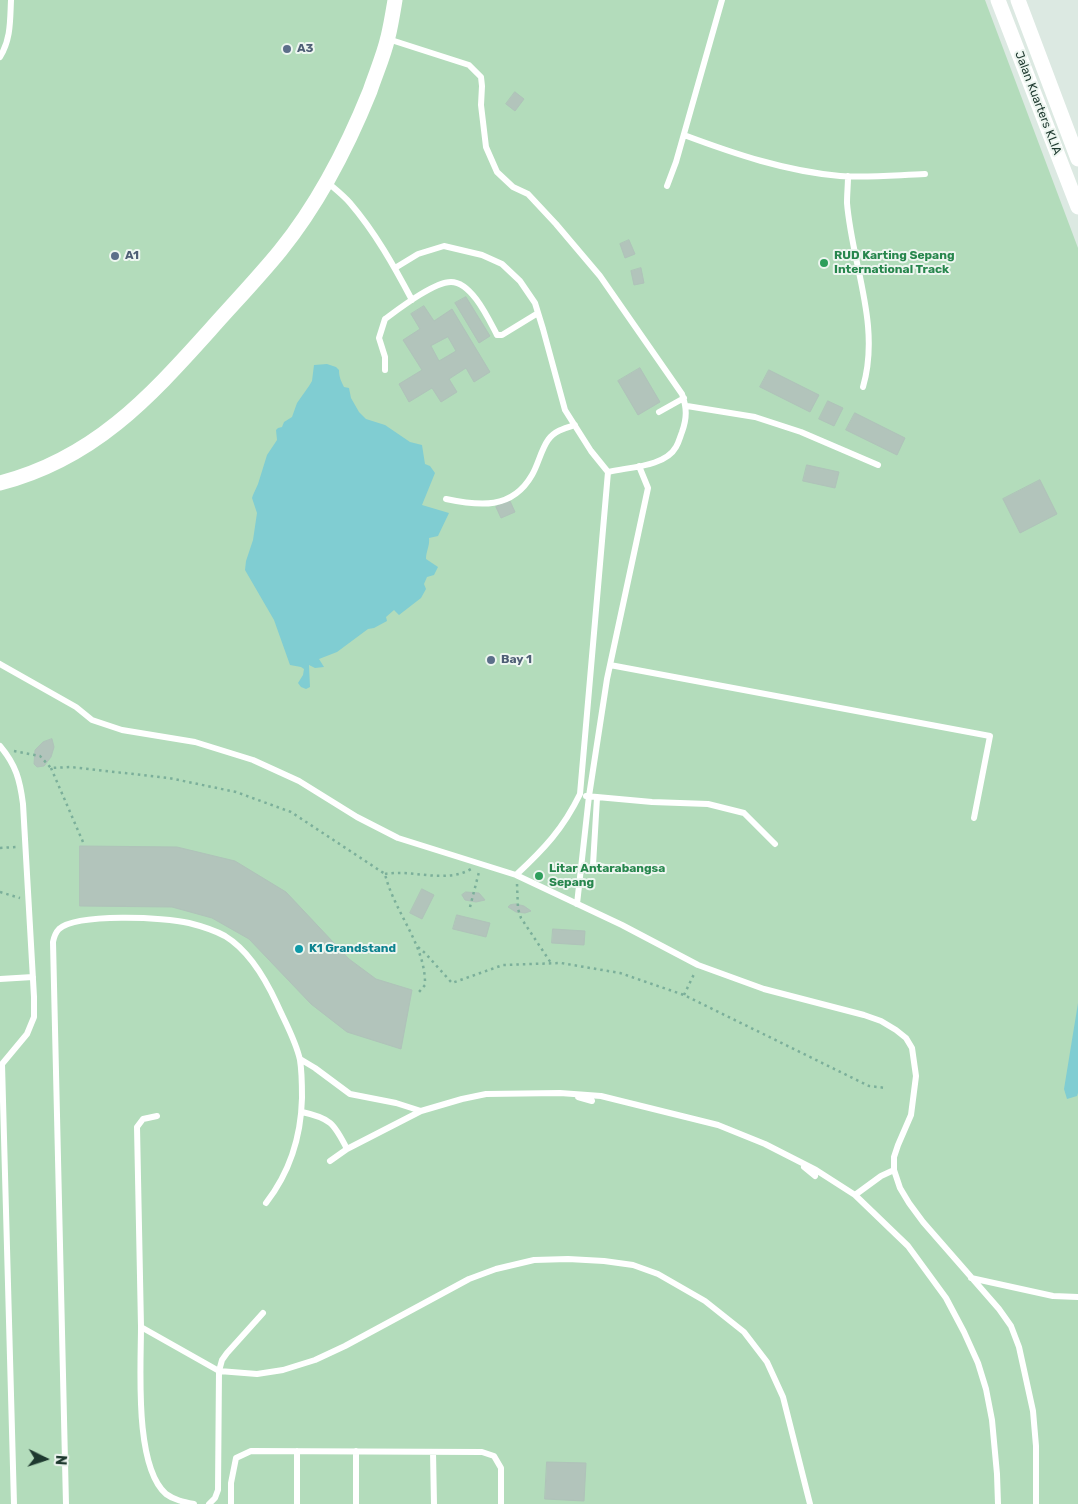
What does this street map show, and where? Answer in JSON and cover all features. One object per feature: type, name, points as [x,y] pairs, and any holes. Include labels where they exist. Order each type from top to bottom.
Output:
[{"type":"street","points":[[0,483],[32,473],[52,464],[86,446],[124,419],[174,370],[280,251],[312,207],[357,123],[388,39],[395,0]]},
{"type":"street","name":"Jalan Kuarters KLIA","points":[[998,0],[1078,207]]},
{"type":"street","name":"Jalan Kuarters KLIA","points":[[1018,0],[1078,159]]},
{"type":"lane","points":[[0,56],[6,47],[10,32],[11,0]]},
{"type":"lane","points":[[667,186],[684,135],[722,0]]},
{"type":"lane","points":[[388,39],[459,61],[469,65],[477,72],[481,77],[481,105],[486,147],[497,172],[513,187],[528,194],[600,276],[682,394],[687,406],[684,427],[673,452],[657,462],[608,472]]},
{"type":"lane","points":[[684,135],[750,159],[775,165],[848,176],[925,174]]},
{"type":"lane","points":[[848,176],[848,203],[867,314],[870,344],[869,362],[863,387]]},
{"type":"lane","points":[[327,182],[349,202],[375,236],[412,300]]},
{"type":"lane","points":[[395,268],[418,254],[444,246],[482,255],[502,264],[520,281],[535,303],[565,410],[591,451],[608,472],[580,794],[568,818],[546,846],[516,876]]},
{"type":"lane","points":[[385,370],[385,356],[379,338],[384,319],[439,284],[452,282],[463,286],[476,298],[497,335],[502,335],[538,313]]},
{"type":"lane","points":[[659,412],[684,398]]},
{"type":"lane","points":[[687,406],[755,417],[801,432],[878,465]]},
{"type":"lane","points":[[446,499],[474,505],[508,499],[520,491],[532,476],[548,440],[557,432],[575,424]]},
{"type":"lane","points":[[576,904],[580,888],[589,796],[610,665],[648,488],[639,466]]},
{"type":"lane","points":[[0,664],[76,707],[92,720],[122,730],[201,744],[253,760],[300,780],[357,817],[398,838],[516,876],[706,968],[779,994],[864,1015],[881,1021],[906,1038],[912,1048],[916,1076],[911,1115],[894,1157],[894,1170],[900,1188],[908,1203],[999,1309],[1011,1326],[1019,1347],[1033,1411],[1036,1446],[1036,1504]]},
{"type":"lane","points":[[610,665],[990,736],[974,818]]},
{"type":"lane","points":[[2,748],[13,764],[20,780],[23,804],[34,1017],[27,1034],[2,1064],[14,1504]]},
{"type":"lane","points":[[580,794],[597,798],[708,804],[744,813],[775,844]]},
{"type":"lane","points":[[597,798],[593,865],[623,870]]},
{"type":"lane","points":[[66,1504],[53,942],[55,933],[60,928],[76,921],[96,918],[146,918],[189,923],[226,937],[250,959],[264,978],[294,1041],[300,1059],[302,1080],[302,1112],[295,1150],[275,1191],[266,1203]]},
{"type":"lane","points":[[0,979],[33,977]]},
{"type":"lane","points":[[300,1059],[350,1094],[396,1103],[421,1112]]},
{"type":"lane","points":[[560,1093],[592,1101]]},
{"type":"lane","points":[[330,1161],[347,1149],[421,1112],[462,1099],[486,1094],[560,1093],[601,1096],[718,1126],[766,1144],[816,1170],[855,1196],[908,1246],[946,1298],[978,1363],[986,1389],[992,1420],[998,1504]]},
{"type":"lane","points":[[302,1112],[313,1114],[330,1122],[337,1128],[347,1149]]},
{"type":"lane","points":[[157,1116],[143,1118],[137,1127],[143,1433],[155,1480],[165,1493],[175,1500],[194,1504]]},
{"type":"lane","points":[[796,1160],[815,1176]]},
{"type":"lane","points":[[855,1196],[881,1176],[894,1170]]},
{"type":"lane","points":[[141,1327],[219,1371],[256,1374],[282,1370],[315,1360],[345,1346],[468,1278],[496,1269],[534,1260],[568,1259],[632,1265],[658,1274],[705,1300],[744,1332],[767,1362],[783,1397],[810,1504]]},
{"type":"lane","points":[[971,1278],[1053,1296],[1078,1297]]},
{"type":"lane","points":[[209,1504],[215,1498],[218,1490],[219,1371],[222,1360],[263,1313]]},
{"type":"lane","points":[[231,1504],[231,1483],[236,1458],[251,1451],[482,1452],[494,1456],[501,1468],[501,1504]]},
{"type":"lane","points":[[297,1451],[297,1504]]},
{"type":"lane","points":[[356,1451],[356,1504]]},
{"type":"lane","points":[[432,1452],[434,1504]]},
{"type":"lane","points":[[993,1504],[997,1474]]},
{"type":"path","points":[[2,748],[40,756],[51,768],[83,842]]},
{"type":"path","points":[[51,768],[70,767],[169,778],[236,792],[290,812],[385,874],[406,872],[446,876],[464,873],[481,864]]},
{"type":"path","points":[[0,848],[26,847]]},
{"type":"path","points":[[470,907],[481,864]]},
{"type":"path","points":[[385,874],[388,888],[417,946],[426,974],[425,986],[419,992]]},
{"type":"path","points":[[516,876],[518,909],[521,918],[552,963]]},
{"type":"path","points":[[0,892],[29,902]]},
{"type":"path","points":[[417,946],[452,983],[503,965],[561,963],[620,973],[684,995],[869,1086],[886,1088]]},
{"type":"path","points":[[684,995],[691,980]]},
{"type":"green space","name":"Litar Antarabangsa Sepang","points":[[0,0],[985,0],[1078,248],[1078,1504],[0,1504]]},
{"type":"water","points":[[327,364],[339,370],[340,379],[344,387],[349,388],[351,398],[359,412],[366,419],[385,425],[410,442],[422,445],[425,464],[430,466],[435,473],[422,505],[449,513],[438,536],[429,538],[426,559],[438,567],[434,575],[427,577],[424,584],[426,589],[421,598],[399,615],[394,610],[386,617],[387,621],[368,629],[337,652],[319,659],[324,667],[315,668],[309,665],[310,687],[306,689],[298,683],[304,669],[290,665],[274,620],[245,570],[253,540],[257,513],[252,498],[267,455],[277,440],[276,430],[292,417],[297,403],[312,381],[314,365]]},
{"type":"water","points":[[1078,1003],[1078,1093],[1077,1096],[1067,1099],[1064,1089]]},
{"type":"building","points":[[515,92],[524,99],[515,111],[506,104]]},
{"type":"building","points":[[629,240],[635,254],[625,258],[620,244]]},
{"type":"building","points":[[641,268],[644,283],[634,285],[631,271]]},
{"type":"building","points":[[466,297],[490,336],[479,343],[455,303]]},
{"type":"building","points":[[424,306],[434,321],[452,309],[490,372],[474,382],[466,368],[449,379],[457,392],[441,402],[432,388],[409,402],[399,384],[422,370],[403,340],[420,329],[411,314]],"holes":[[[448,337],[456,351],[439,361],[431,346]]]},
{"type":"building","points":[[640,368],[660,402],[638,415],[618,381]]},
{"type":"building","points":[[769,370],[819,395],[810,412],[760,387]]},
{"type":"building","points":[[828,401],[843,408],[834,426],[819,419]]},
{"type":"building","points":[[855,413],[905,438],[897,455],[846,430]]},
{"type":"building","points":[[807,465],[839,472],[835,488],[803,481]]},
{"type":"building","points":[[1040,480],[1057,514],[1020,533],[1003,499]]},
{"type":"building","points":[[510,501],[515,512],[501,518],[496,507]]},
{"type":"building","points":[[52,739],[54,747],[51,757],[44,766],[37,767],[34,764],[35,750],[43,742]]},
{"type":"building","name":"K1 Grandstand","points":[[80,846],[177,847],[235,861],[286,892],[349,959],[376,979],[412,990],[401,1049],[347,1032],[311,1004],[249,939],[212,918],[172,907],[80,906]]},
{"type":"building","points":[[422,889],[434,895],[422,919],[410,913]]},
{"type":"building","points":[[466,892],[479,893],[485,900],[476,902],[465,900],[462,895]]},
{"type":"building","points":[[516,904],[524,906],[531,911],[525,913],[516,912],[508,907]]},
{"type":"building","points":[[457,915],[490,923],[486,937],[453,929]]},
{"type":"building","points":[[553,929],[585,931],[584,945],[552,943]]},
{"type":"building","points":[[547,1462],[586,1463],[584,1501],[545,1499]]},
{"type":"place","name":"A3","points":[[287,49]]},
{"type":"place","name":"A1","points":[[115,256]]},
{"type":"place","name":"RUD Karting Sepang International Track","points":[[824,263]]},
{"type":"place","name":"Bay 1","points":[[491,660]]},
{"type":"place","name":"Litar Antarabangsa Sepang","points":[[539,876]]},
{"type":"place","name":"K1 Grandstand","points":[[299,949]]}]
